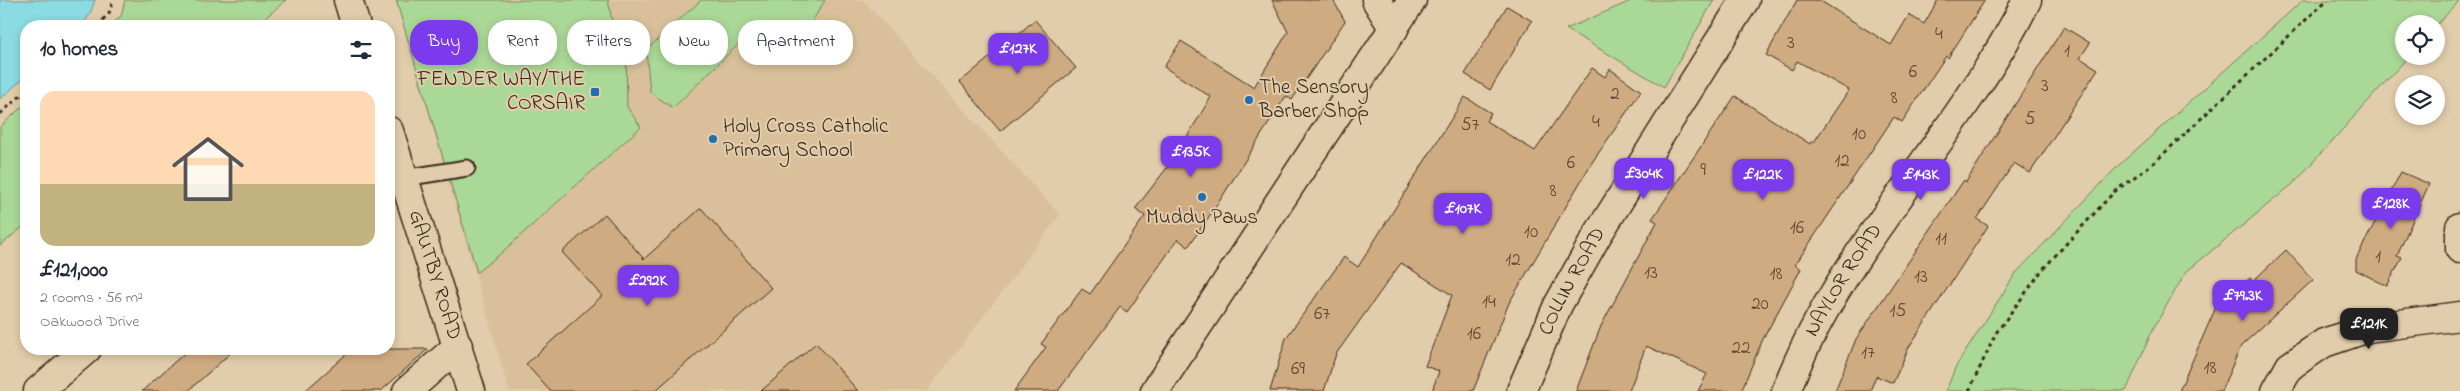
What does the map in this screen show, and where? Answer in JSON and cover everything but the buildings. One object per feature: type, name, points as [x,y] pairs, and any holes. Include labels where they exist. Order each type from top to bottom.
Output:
[{"type":"street","points":[[348,0],[354,20]]},
{"type":"street","points":[[1376,0],[1394,29]]},
{"type":"street","points":[[1155,391],[1412,0]]},
{"type":"street","name":"COLLIN ROAD","points":[[1521,391],[1558,305],[1598,234],[1745,0]]},
{"type":"street","name":"NAYLOR ROAD","points":[[1786,391],[1796,365],[1841,279],[1962,110],[2012,30],[2027,0]]},
{"type":"street","name":"GAUTBY ROAD","points":[[395,150],[471,391]]},
{"type":"street","points":[[2460,227],[2460,249]]},
{"type":"street","points":[[2276,391],[2290,366],[2324,343],[2368,328],[2460,316]]},
{"type":"street","points":[[407,391],[458,346]]},
{"type":"street","points":[[38,391],[80,355]]},
{"type":"lane","points":[[404,178],[467,168]]},
{"type":"path","points":[[103,20],[109,13],[114,0]]},
{"type":"path","points":[[1969,391],[1996,333],[2043,269],[2114,192],[2156,161],[2327,0]]},
{"type":"path","points":[[0,114],[20,96]]},
{"type":"shaded area","name":"Holy Cross Catholic Primary School","points":[[484,0],[863,0],[1060,215],[927,391],[509,391],[415,65],[478,65],[478,20],[462,20]]},
{"type":"green space","points":[[125,0],[286,0],[263,20],[117,20],[121,16]]},
{"type":"green space","points":[[396,0],[608,0],[612,20],[567,20],[567,65],[626,65],[627,107],[641,127],[499,255],[477,272],[415,65],[478,65],[478,20],[410,20],[410,47]]},
{"type":"green space","points":[[701,0],[825,0],[813,20],[738,20],[738,44],[728,54],[728,20],[679,20]]},
{"type":"green space","points":[[1633,0],[1714,0],[1664,87],[1566,29]]},
{"type":"green space","points":[[2303,0],[2460,0],[2445,16],[2395,15],[2395,65],[2401,65],[2294,183],[2186,272],[2153,329],[2126,391],[1946,391],[1955,368],[2016,273],[2118,166]]},
{"type":"green space","points":[[660,37],[660,65],[717,65],[673,108],[650,92],[647,65],[650,65],[650,46]]},
{"type":"green space","points":[[20,109],[20,229],[0,246],[0,127]]},
{"type":"water","points":[[0,0],[95,0],[86,20],[20,20],[20,81],[0,99]]},
{"type":"place","name":"FENDER WAY/THE CORSAIR","points":[[595,92]]},
{"type":"place","name":"The Sensory Barber Shop","points":[[1249,100]]},
{"type":"place","name":"Holy Cross Catholic Primary School","points":[[713,139]]},
{"type":"place","name":"Muddy Paws","points":[[1202,197]]}]
